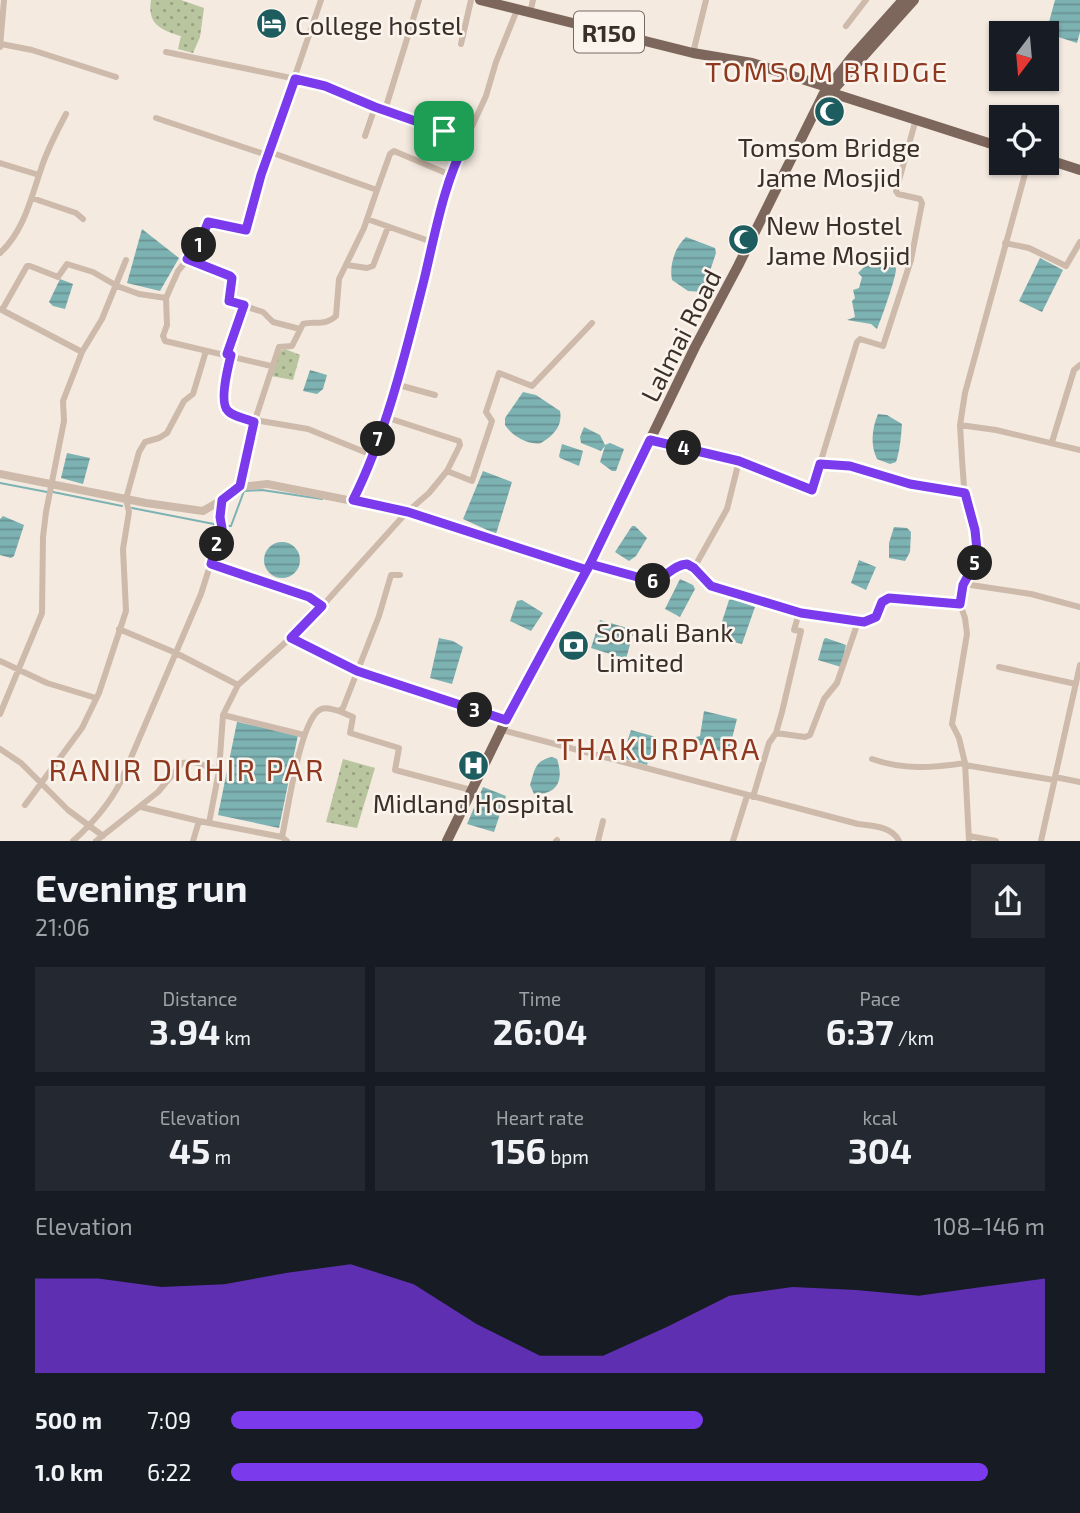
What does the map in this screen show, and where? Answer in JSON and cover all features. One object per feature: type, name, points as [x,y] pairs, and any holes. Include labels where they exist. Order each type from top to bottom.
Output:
[{"type":"main road","name":"R150","points":[[480,0],[693,53],[752,63],[789,78],[989,140]]},
{"type":"main road","name":"Lalmai Road","points":[[447,841],[504,725],[588,567],[695,347],[798,147],[830,90],[903,0]]},
{"type":"main road","name":"Lalmai Road","points":[[830,90],[914,0]]},
{"type":"main road","points":[[1059,163],[1080,170]]},
{"type":"street","points":[[4,0],[0,46],[32,50],[116,77]]},
{"type":"street","points":[[271,366],[165,341],[163,335],[167,325],[166,299],[177,274],[199,246],[208,222],[246,231],[267,155],[321,0]]},
{"type":"street","points":[[385,110],[419,0]]},
{"type":"street","points":[[461,44],[471,0]]},
{"type":"street","points":[[530,13],[533,0]]},
{"type":"street","points":[[693,53],[706,0]]},
{"type":"street","points":[[846,26],[866,0]]},
{"type":"street","points":[[353,500],[385,417],[432,242],[453,176],[517,10]]},
{"type":"street","points":[[166,52],[325,86],[466,141]]},
{"type":"street","points":[[365,136],[375,107]]},
{"type":"street","points":[[0,253],[15,234],[66,114]]},
{"type":"street","points":[[156,118],[267,155],[270,152],[295,159],[377,190]]},
{"type":"street","points":[[650,440],[739,461],[812,490],[858,342],[860,339],[883,346],[911,260],[922,203],[920,199],[898,194],[896,191],[922,120]]},
{"type":"street","points":[[240,486],[255,421],[279,346],[292,346],[306,323],[316,325],[334,319],[337,313],[338,283],[367,219],[390,154],[394,151],[453,176]]},
{"type":"street","points":[[0,163],[39,175]]},
{"type":"street","points":[[996,841],[969,839],[965,764],[959,738],[952,724],[967,634],[960,604],[964,584],[975,563],[977,550],[975,530],[965,493],[960,425],[965,393],[1025,175]]},
{"type":"street","points":[[32,198],[76,213],[83,219]]},
{"type":"street","points":[[367,219],[432,242]]},
{"type":"street","points":[[347,265],[373,267],[388,227]]},
{"type":"street","points":[[1005,243],[1029,248],[1066,266],[1080,242]]},
{"type":"street","points":[[187,259],[230,276],[229,301],[264,313],[273,322],[300,329]]},
{"type":"street","points":[[0,714],[42,613],[43,537],[64,421],[63,401],[82,352],[117,286],[126,260]]},
{"type":"street","points":[[82,352],[1,309],[27,267],[58,277],[66,264],[93,272],[117,286],[139,294],[166,299]]},
{"type":"street","points":[[244,305],[229,355],[224,387],[225,407],[228,411],[255,421],[308,429],[372,455]]},
{"type":"street","points":[[447,471],[472,481],[492,421],[486,412],[499,373],[532,386],[592,323]]},
{"type":"street","points":[[25,806],[82,728],[96,698],[125,611],[123,549],[129,512],[126,499],[139,452],[145,442],[167,433],[184,401],[192,394],[206,351]]},
{"type":"street","points":[[1052,442],[1074,370],[1080,365]]},
{"type":"street","points":[[395,384],[435,395]]},
{"type":"street","points":[[209,823],[219,771],[223,715],[238,685],[291,638],[405,514],[429,493],[447,471],[460,445],[458,441],[385,417]]},
{"type":"street","points":[[960,425],[1052,442],[1080,450]]},
{"type":"street","points":[[694,568],[727,509],[739,461]]},
{"type":"street","points":[[820,464],[850,466],[910,484],[965,493]]},
{"type":"street","points":[[0,474],[126,499],[203,510],[221,523]]},
{"type":"street","points":[[203,510],[240,486],[267,484],[353,500],[588,567],[652,581],[661,579],[680,564],[687,564],[711,586],[799,612],[858,622],[870,621],[876,617],[882,602],[889,598],[960,604]]},
{"type":"street","points":[[74,841],[111,801],[121,782],[201,594],[221,523],[222,500]]},
{"type":"street","points":[[211,564],[309,597],[322,606]]},
{"type":"street","points":[[339,711],[343,708],[379,616],[391,575],[400,575]]},
{"type":"street","points":[[964,584],[1031,594],[1080,607]]},
{"type":"street","points":[[733,841],[769,743],[776,733],[801,631],[794,630],[799,612]]},
{"type":"street","points":[[776,733],[805,737],[810,735],[824,699],[837,683],[858,622]]},
{"type":"street","points":[[119,629],[176,653],[238,685]]},
{"type":"street","points":[[291,638],[357,671],[504,725],[750,796],[888,830],[896,835],[899,841]]},
{"type":"street","points":[[0,661],[47,683],[96,698]]},
{"type":"street","points":[[1041,841],[1080,665]]},
{"type":"street","points":[[999,667],[1076,684]]},
{"type":"street","points":[[141,807],[285,839],[304,735],[319,709],[326,707],[354,717],[350,733],[398,748],[395,771],[471,790]]},
{"type":"street","points":[[223,715],[304,735]]},
{"type":"street","points":[[0,749],[21,763],[68,810],[103,836]]},
{"type":"street","points":[[872,759],[901,767],[924,769],[965,764],[1080,782]]},
{"type":"street","points":[[96,841],[158,792],[182,764],[195,762],[219,771]]},
{"type":"street","points":[[193,841],[199,821]]},
{"type":"street","points":[[598,841],[603,821]]},
{"type":"green space","points":[[151,0],[181,0],[204,8],[200,37],[193,53],[178,49],[181,36],[167,31],[153,20]]},
{"type":"green space","points":[[285,349],[300,355],[293,380],[271,376],[280,351]]},
{"type":"green space","points":[[343,759],[375,768],[357,828],[326,822]]},
{"type":"water","points":[[1055,0],[1080,0],[1080,32],[1077,43],[1059,37],[1059,21],[1049,21]]},
{"type":"water","points":[[142,229],[179,258],[160,291],[127,283]]},
{"type":"water","points":[[686,237],[715,248],[716,253],[703,292],[688,291],[672,280],[674,257]]},
{"type":"water","points":[[1040,258],[1063,270],[1042,312],[1019,301]]},
{"type":"water","points":[[888,263],[896,268],[896,272],[877,329],[871,324],[847,320],[855,317],[853,290],[859,288],[862,277],[858,273],[867,264],[884,268]]},
{"type":"water","points":[[60,279],[73,284],[65,309],[49,302]]},
{"type":"water","points":[[310,370],[327,375],[323,389],[317,394],[303,391]]},
{"type":"water","points":[[523,392],[536,395],[560,411],[556,430],[541,443],[520,439],[505,425],[505,418]]},
{"type":"water","points":[[878,414],[887,415],[902,424],[896,462],[890,464],[877,459],[873,448],[873,431]]},
{"type":"water","points":[[584,427],[600,435],[605,445],[610,443],[624,449],[616,471],[600,462],[605,446],[601,451],[581,443]]},
{"type":"water","points":[[562,444],[583,451],[579,466],[560,458]]},
{"type":"water","points":[[67,453],[90,458],[83,484],[61,478]]},
{"type":"water","points":[[483,471],[512,482],[496,534],[463,519]]},
{"type":"water","points":[[3,516],[24,525],[11,558],[0,555],[0,519]]},
{"type":"water","points":[[632,526],[647,538],[636,556],[629,561],[615,552]]},
{"type":"water","points":[[894,527],[907,528],[911,532],[910,552],[905,561],[889,558],[889,543]]},
{"type":"water","points":[[282,542],[294,548],[300,560],[294,572],[282,578],[270,572],[264,560],[270,548]]},
{"type":"water","points":[[859,560],[876,567],[866,590],[851,583]]},
{"type":"water","points":[[680,579],[693,585],[695,589],[680,617],[665,609]]},
{"type":"water","points":[[522,600],[543,613],[531,631],[510,621],[517,601]]},
{"type":"water","points":[[729,600],[755,607],[742,644],[722,639],[718,634]]},
{"type":"water","points":[[600,620],[634,630],[626,659],[591,648]]},
{"type":"water","points":[[439,638],[453,641],[463,647],[452,684],[430,678]]},
{"type":"water","points":[[826,638],[846,645],[841,667],[818,660]]},
{"type":"water","points":[[704,711],[737,719],[728,754],[695,743],[696,737],[700,736]]},
{"type":"water","points":[[237,722],[298,735],[279,828],[218,815]]},
{"type":"water","points":[[631,730],[656,737],[647,765],[622,758]]},
{"type":"water","points":[[552,757],[557,759],[559,767],[557,785],[549,792],[534,794],[530,785],[536,767]]},
{"type":"water","points":[[483,787],[506,796],[494,832],[467,824]]},
{"type":"waterway","points":[[0,483],[47,492]]},
{"type":"waterway","points":[[225,526],[231,526],[244,491],[262,490],[322,499]]},
{"type":"waterway","points":[[53,492],[122,506]]},
{"type":"waterway","points":[[132,508],[219,525]]},
{"type":"waterway","points":[[473,537],[501,546]]},
{"type":"place","name":"College hostel","points":[[272,24]]},
{"type":"place","name":"Tomsom Bridge Jame Mosjid","points":[[829,111]]},
{"type":"place","name":"New Hostel Jame Mosjid","points":[[743,239]]},
{"type":"place","name":"Sonali Bank Limited","points":[[573,646]]},
{"type":"place","name":"Midland Hospital","points":[[473,766]]},
{"type":"district","name":"TOMSOM BRIDGE","points":[[827,71]]},
{"type":"district","name":"THAKURPARA","points":[[659,748]]},
{"type":"district","name":"RANIR DIGHIR PAR","points":[[187,769]]},
{"type":"route","points":[[444,131],[325,86],[295,79],[261,175],[246,230],[208,222],[199,246],[187,259],[230,276],[229,301],[244,305],[227,354],[231,355],[224,387],[225,407],[228,411],[254,422],[240,486],[222,500],[222,528],[211,564],[309,597],[322,606],[291,638],[357,671],[506,720],[590,564],[650,440],[739,461],[812,490],[820,464],[850,466],[910,484],[965,493],[975,530],[977,550],[975,563],[963,585],[960,604],[889,598],[882,602],[876,617],[870,621],[845,621],[801,613],[711,586],[687,564],[674,567],[656,581],[590,564],[587,570],[408,512],[353,500],[365,475],[385,417],[424,280],[437,220],[466,141],[444,131]]}]
